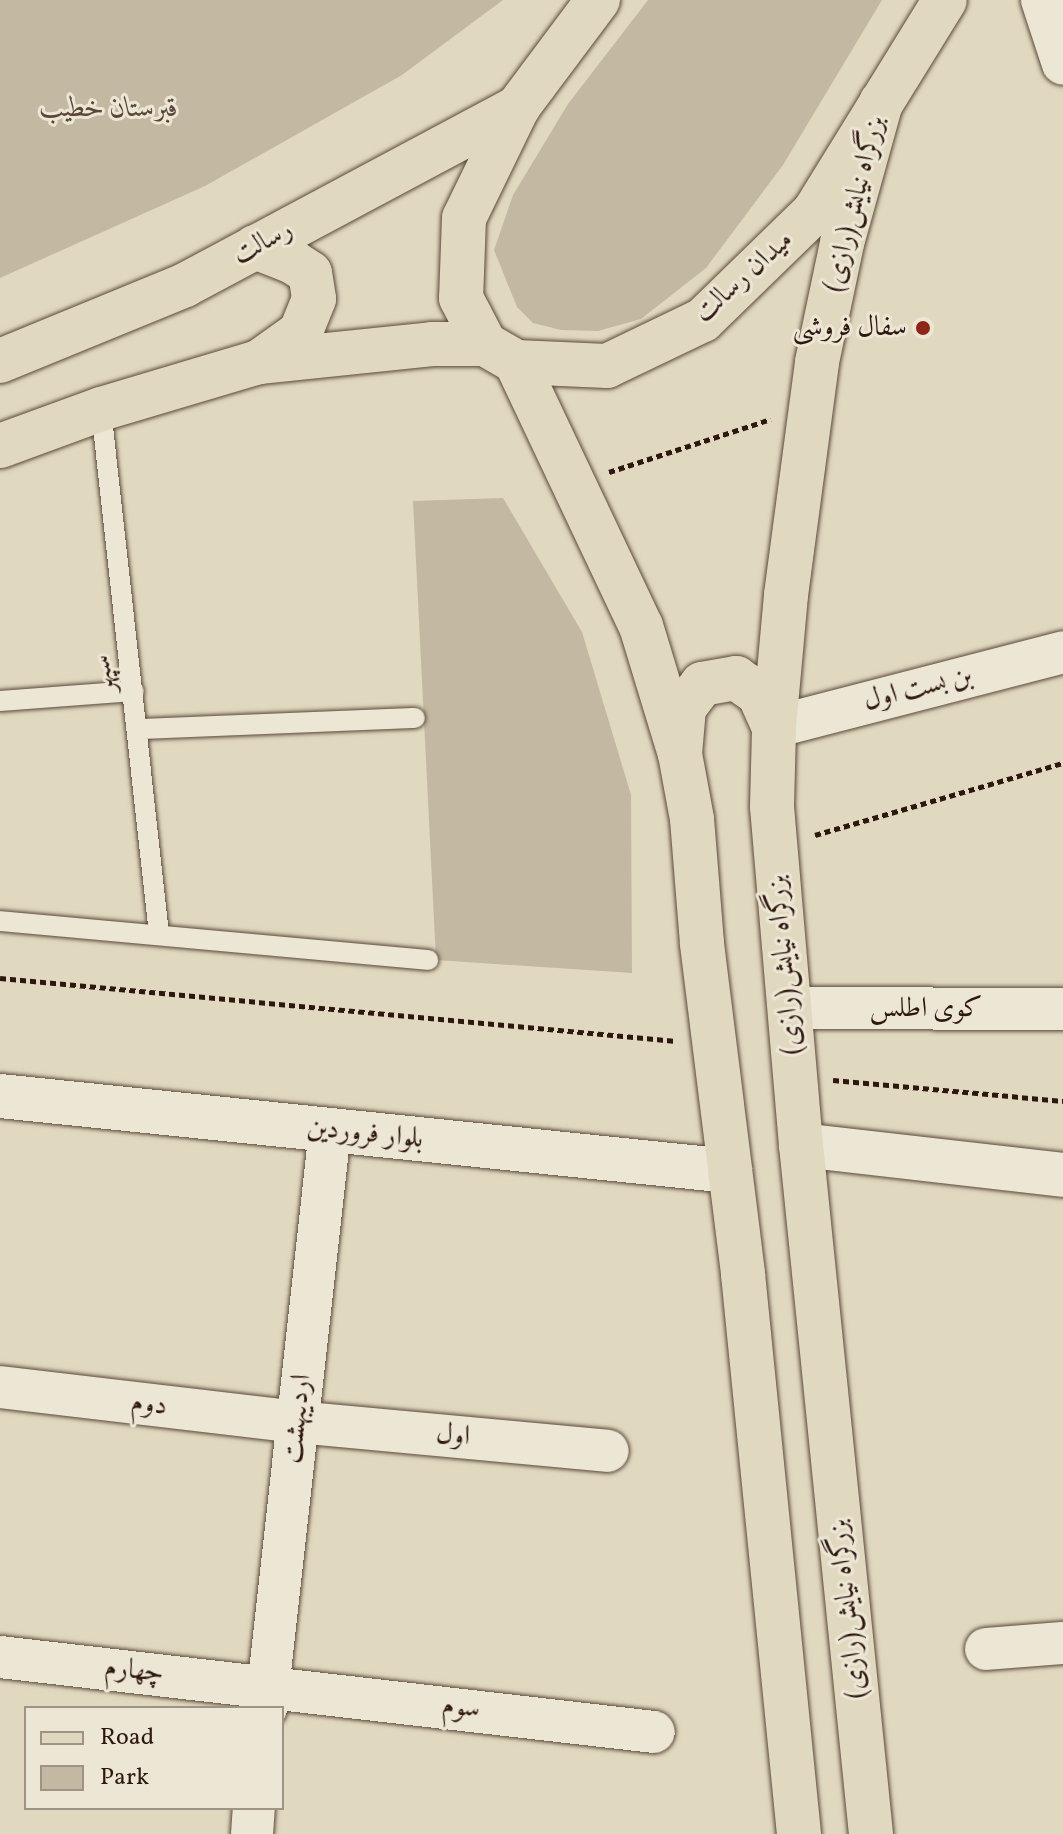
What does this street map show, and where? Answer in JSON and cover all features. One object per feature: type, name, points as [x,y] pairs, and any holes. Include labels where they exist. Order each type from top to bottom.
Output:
[{"type":"main road","points":[[598,0],[518,107],[464,218],[461,298],[501,353],[576,488],[641,626],[680,754],[692,819],[799,1834]]},
{"type":"main road","points":[[938,13],[965,0]]},
{"type":"main road","name":"میدان رسالت","points":[[501,353],[607,366],[703,320],[814,212],[938,13]]},
{"type":"main road","name":"بزرگراه نیایش(رازی)","points":[[871,1834],[795,1077],[775,846],[774,727],[786,595],[817,362],[842,243],[881,102]]},
{"type":"main road","name":"رسالت","points":[[0,361],[185,285],[518,107]]},
{"type":"main road","points":[[255,247],[293,262],[310,273],[314,299],[301,332],[259,362]]},
{"type":"main road","points":[[0,446],[101,409],[259,362],[432,344],[501,353]]},
{"type":"main road","points":[[680,754],[684,708],[702,684],[736,678],[759,694],[774,727]]},
{"type":"street","points":[[1042,0],[1063,64]]},
{"type":"street","name":"بن بست اول","points":[[774,727],[1063,652]]},
{"type":"street","name":"کوی اطلس","points":[[789,1008],[1063,1009]]},
{"type":"street","name":"بلوار فروردین","points":[[0,1096],[730,1171]]},
{"type":"street","name":"اردیبهشت","points":[[267,1697],[330,1130]]},
{"type":"street","points":[[801,1145],[1063,1175]]},
{"type":"street","name":"دوم","points":[[0,1387],[297,1422]]},
{"type":"street","name":"اول","points":[[297,1422],[608,1451]]},
{"type":"street","points":[[986,1649],[1063,1643]]},
{"type":"street","name":"چهارم","points":[[0,1657],[267,1697]]},
{"type":"street","name":"سوم","points":[[267,1697],[654,1732]]},
{"type":"street","points":[[252,1834],[254,1810]]},
{"type":"lane","name":"سپهر","points":[[101,409],[139,729],[159,934]]},
{"type":"lane","points":[[0,701],[134,691]]},
{"type":"lane","points":[[139,729],[415,718]]},
{"type":"lane","points":[[0,921],[428,960]]},
{"type":"path","points":[[576,488],[614,470],[786,414],[810,421]]},
{"type":"path","points":[[775,846],[1063,763]]},
{"type":"path","points":[[0,978],[714,1045]]},
{"type":"path","points":[[795,1077],[1063,1101]]},
{"type":"green space","name":"قبرستان خطیب","points":[[0,0],[503,0],[402,75],[205,186],[0,278]]},
{"type":"green space","points":[[648,0],[882,0],[783,165],[706,268],[641,319],[598,331],[561,330],[533,323],[517,307],[494,250],[513,195],[568,104]]},
{"type":"green space","points":[[503,498],[582,632],[631,795],[632,973],[436,960],[413,501]]},
{"type":"place","name":"سفال فروشی","points":[[923,328]]}]
